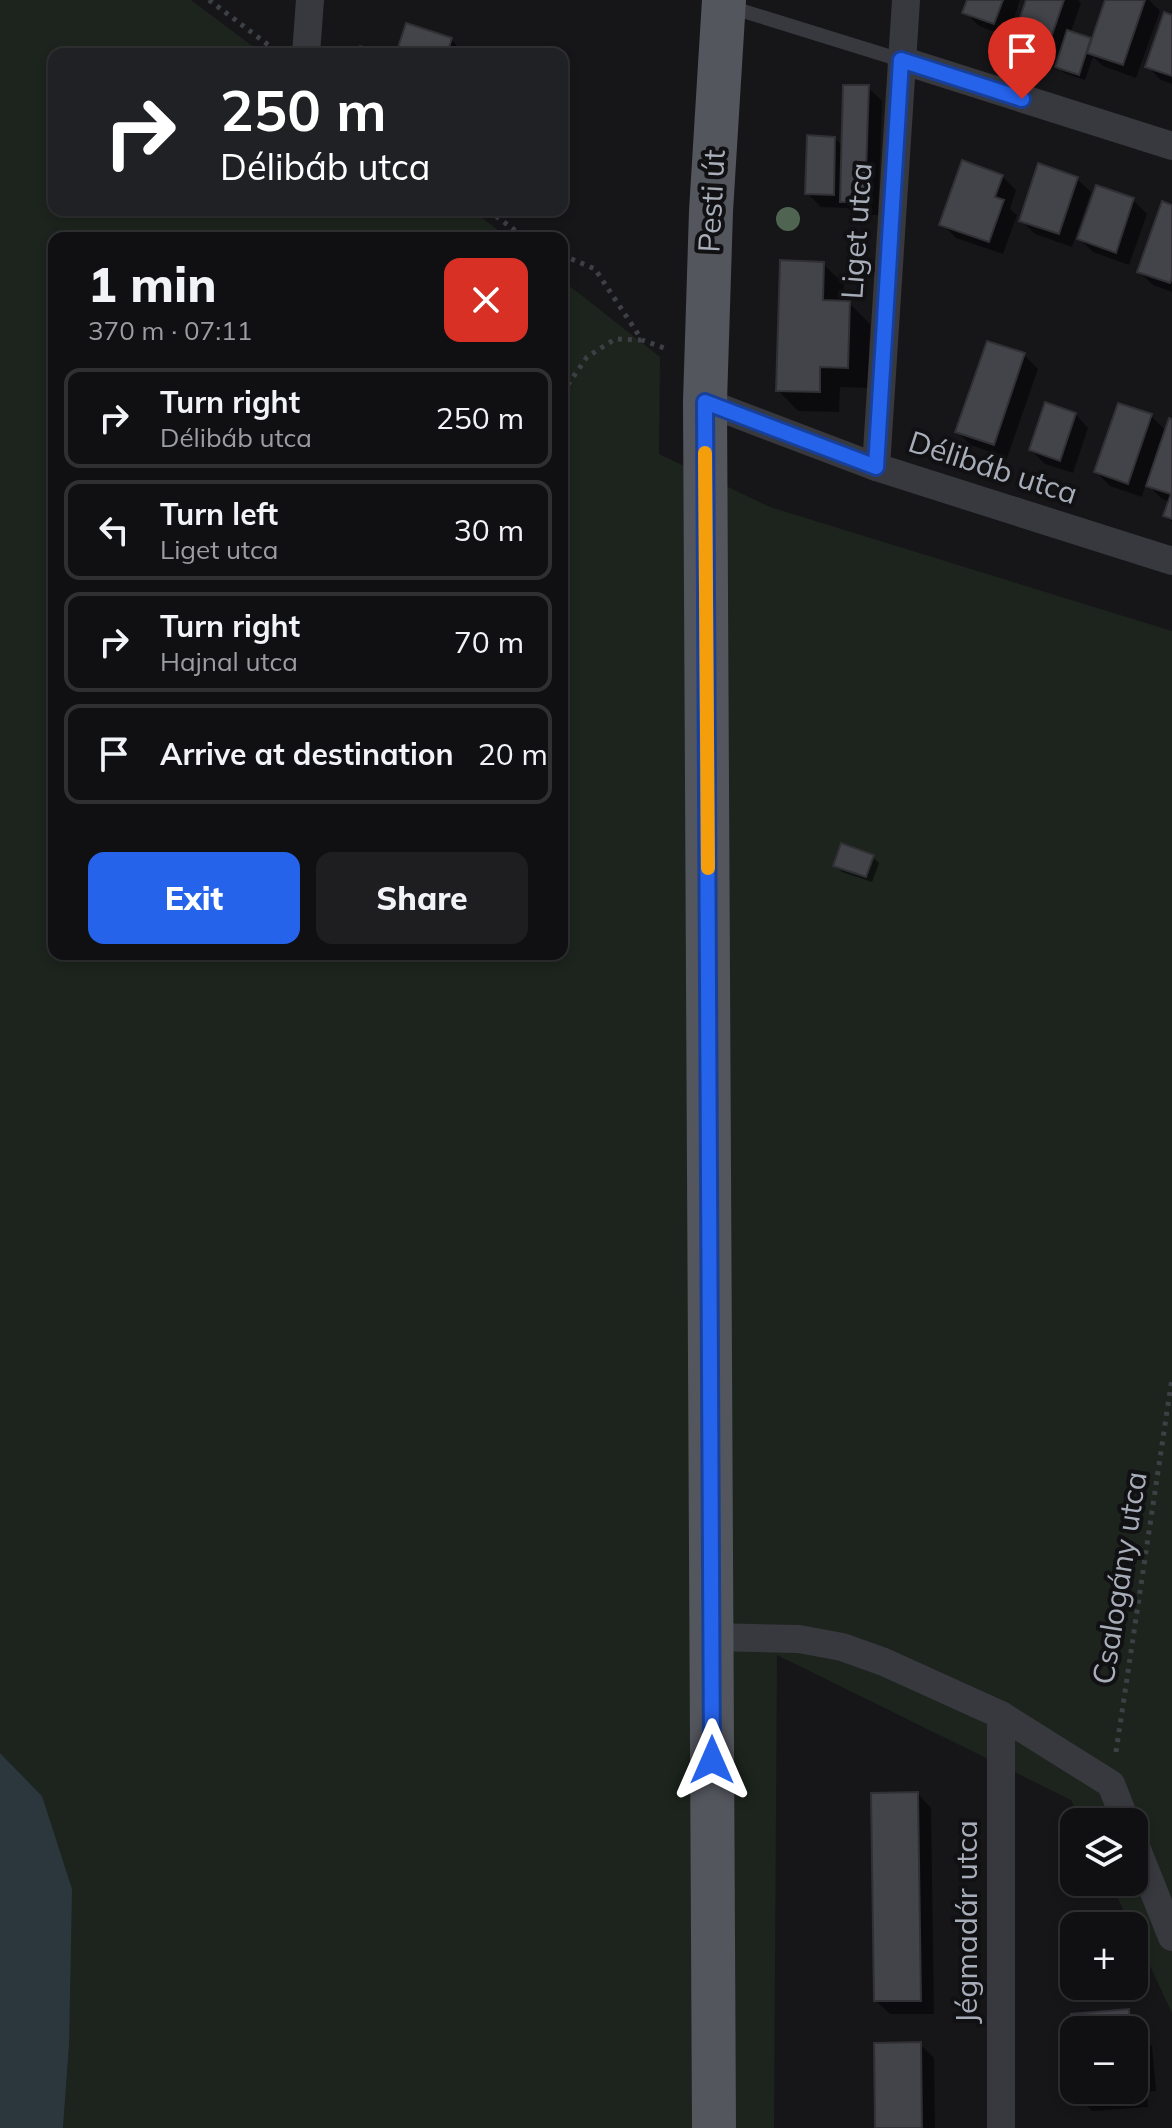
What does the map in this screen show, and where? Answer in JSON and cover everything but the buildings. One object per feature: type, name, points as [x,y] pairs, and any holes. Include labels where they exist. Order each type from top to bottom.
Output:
[{"type":"main road","name":"Pesti út","points":[[714,2128],[706,382],[711,211],[724,2]]},
{"type":"street","points":[[306,48],[310,0]]},
{"type":"street","name":"Liget utca","points":[[876,467],[906,0]]},
{"type":"street","points":[[901,60],[1172,146]]},
{"type":"street","name":"Délibáb utca","points":[[706,382],[876,467],[1172,561]]},
{"type":"street","points":[[711,1637],[799,1639],[842,1647],[884,1662],[1001,1715],[1111,1784],[1120,1808]]},
{"type":"street","name":"Jégmadár utca","points":[[1001,1715],[1001,2128]]},
{"type":"street","points":[[1148,1877],[1172,1937]]},
{"type":"lane","points":[[724,2],[901,60]]},
{"type":"path","points":[[209,0],[273,48]]},
{"type":"path","points":[[496,216],[517,232]]},
{"type":"path","points":[[568,258],[595,269],[642,340],[706,382]]},
{"type":"path","points":[[568,384],[587,357],[615,339],[642,340]]},
{"type":"path","name":"Csalogány utca","points":[[1111,1784],[1172,1378]]},
{"type":"shaded area","points":[[0,0],[191,0],[255,48],[48,48],[48,216],[480,216],[500,232],[48,232],[48,960],[568,960],[568,285],[660,357],[659,454],[770,507],[1172,631],[1172,2013],[1148,1962],[1148,1912],[1124,1912],[1117,1896],[1148,1896],[1148,1808],[1075,1808],[1071,1800],[777,1655],[774,2128],[63,2128],[69,2046],[42,1796],[0,1753]]},
{"type":"shaded area","points":[[0,1753],[42,1796],[72,1889],[69,2046],[63,2128],[0,2128]]},
{"type":"slow traffic","points":[[705,453],[708,868]]},
{"type":"route","points":[[712,1760],[705,402],[876,467],[901,60],[1022,99]]}]
